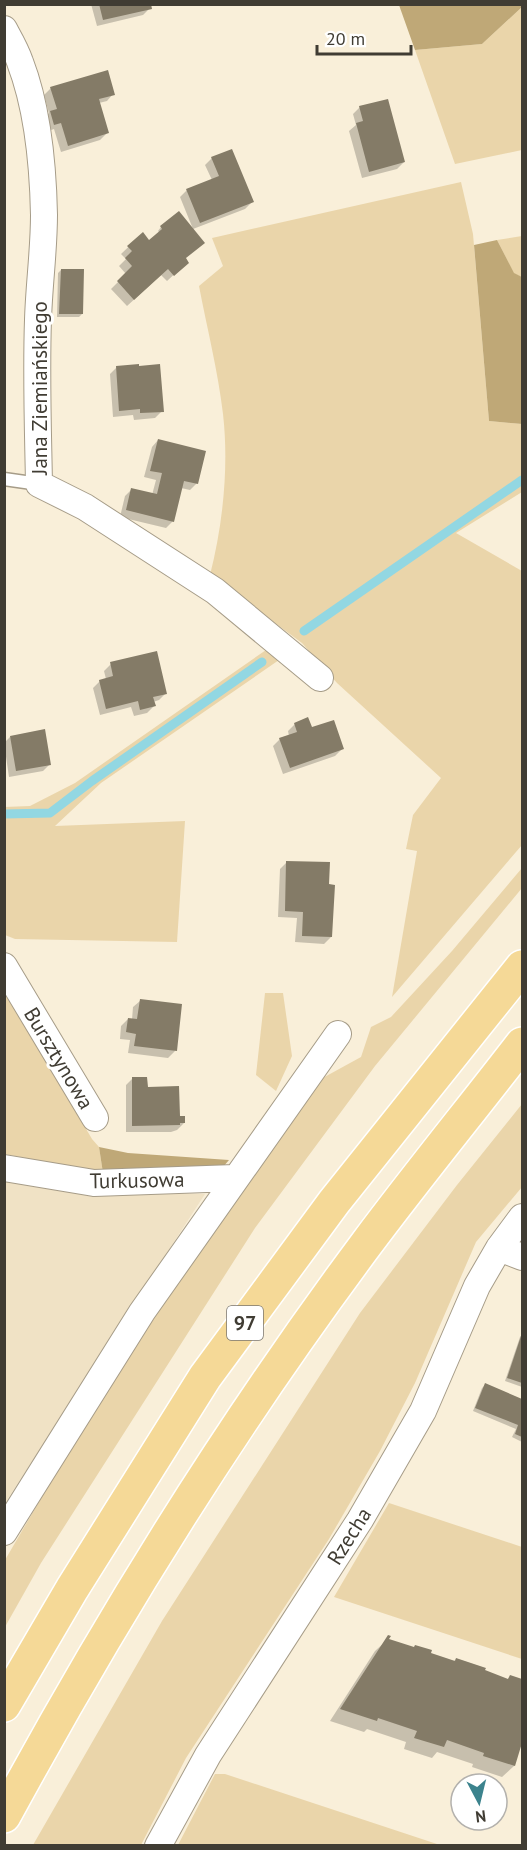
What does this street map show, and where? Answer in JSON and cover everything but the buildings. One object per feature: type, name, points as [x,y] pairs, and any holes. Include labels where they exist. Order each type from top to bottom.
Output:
[{"type":"main road","name":"97","points":[[4,1705],[72,1589],[205,1377],[334,1202],[522,967]]},
{"type":"main road","name":"97","points":[[4,1816],[60,1714],[182,1511],[269,1381],[367,1243],[522,1044]]},
{"type":"street","name":"Jana Ziemiańskiego","points":[[4,29],[20,61],[30,94],[38,137],[42,181],[44,217],[36,360],[39,484],[85,507],[215,591],[320,678]]},
{"type":"street","name":"Bursztynowa","points":[[4,966],[95,1118]]},
{"type":"street","points":[[4,1532],[142,1312],[338,1034]]},
{"type":"street","name":"Turkusowa","points":[[4,1168],[94,1184],[235,1178]]},
{"type":"street","name":"Rzecha","points":[[158,1845],[208,1755],[360,1520],[423,1411],[477,1286],[511,1252],[522,1217]]},
{"type":"lane","points":[[4,479],[39,484]]},
{"type":"shaded area","points":[[522,4],[522,7],[482,44],[415,50],[399,5]]},
{"type":"shaded area","points":[[522,7],[522,150],[455,164],[415,50],[482,44]]},
{"type":"shaded area","points":[[461,182],[473,234],[489,421],[522,424],[522,492],[456,533],[522,571],[522,845],[392,997],[417,851],[406,849],[413,815],[441,778],[337,683],[302,643],[210,575],[224,495],[225,434],[218,382],[199,286],[223,266],[212,238]]},
{"type":"shaded area","points":[[522,236],[522,277],[514,274],[497,240]]},
{"type":"shaded area","points":[[497,240],[514,273],[522,277],[522,424],[489,421],[474,245]]},
{"type":"shaded area","points":[[266,650],[279,660],[101,783],[55,826],[185,821],[177,942],[15,939],[5,935],[4,807],[30,806],[75,783]]},
{"type":"shaded area","points":[[522,868],[522,888],[375,1066],[255,1228],[41,1563],[5,1627],[5,1560],[91,1413],[177,1279],[319,1080],[361,1057],[371,1027],[391,1017],[452,951]]},
{"type":"shaded area","points":[[4,989],[92,1139],[99,1147],[103,1173],[5,1154]]},
{"type":"shaded area","points":[[265,993],[283,993],[292,1056],[276,1091],[256,1075]]},
{"type":"shaded area","points":[[522,1104],[522,1187],[476,1242],[415,1383],[380,1451],[329,1539],[186,1758],[141,1845],[33,1845],[162,1621],[360,1313]]},
{"type":"shaded area","points":[[99,1147],[128,1153],[229,1160],[217,1174],[103,1173]]},
{"type":"shaded area","points":[[5,1178],[121,1193],[205,1194],[5,1503]]},
{"type":"shaded area","points":[[389,1503],[522,1547],[522,1659],[334,1597]]},
{"type":"shaded area","points":[[215,1774],[225,1774],[440,1845],[178,1845]]},
{"type":"waterway","points":[[304,631],[522,480]]},
{"type":"waterway","points":[[4,814],[50,813],[262,662]]}]
